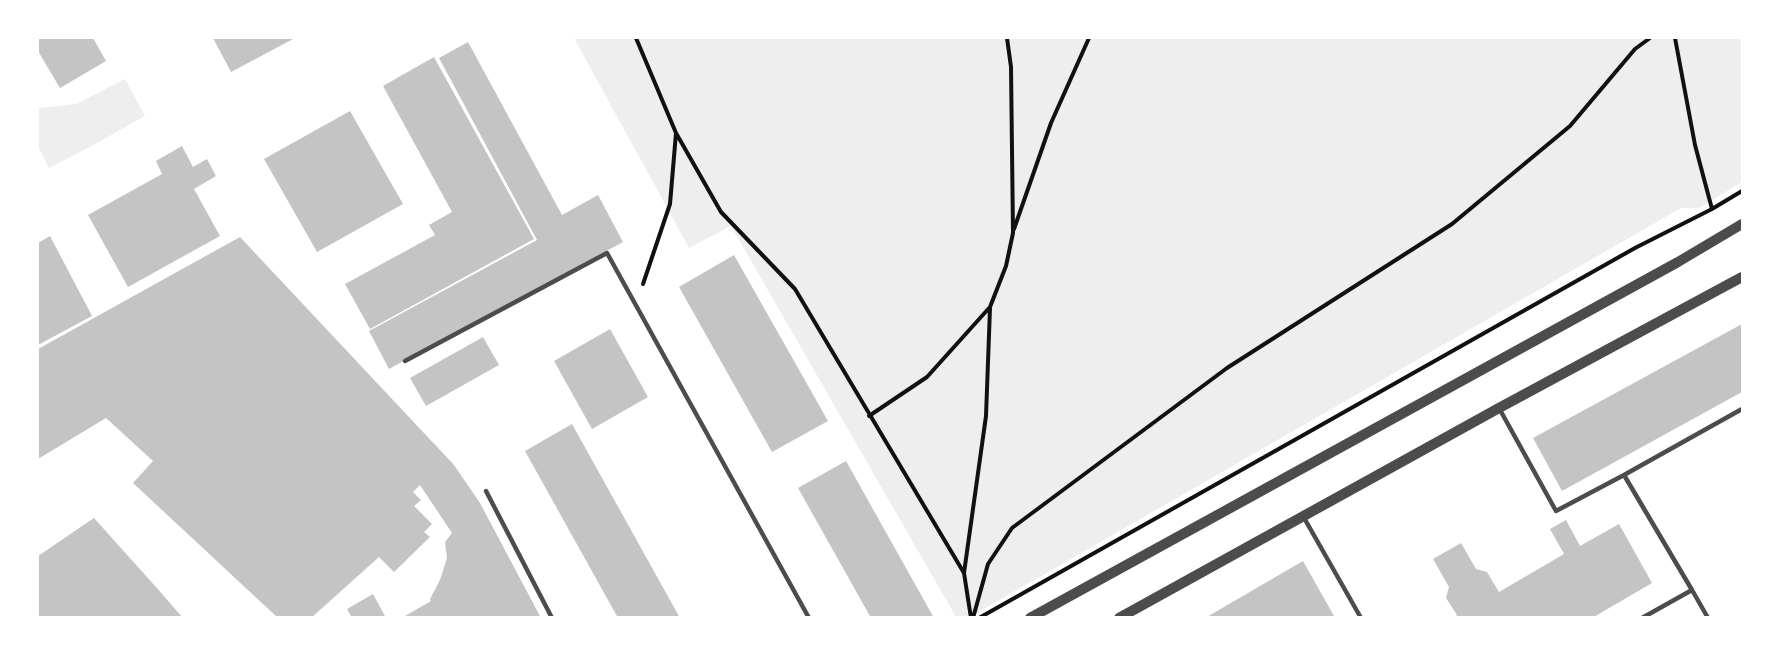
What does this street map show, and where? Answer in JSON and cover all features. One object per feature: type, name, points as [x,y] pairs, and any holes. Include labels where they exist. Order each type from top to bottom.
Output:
[{"type":"street","points":[[1030,618],[1678,262],[1743,224]]},
{"type":"street","points":[[1119,618],[1302,515],[1743,277]]},
{"type":"lane","points":[[405,361],[607,253],[809,618]]},
{"type":"lane","points":[[1499,408],[1556,511],[1743,409]]},
{"type":"lane","points":[[1624,475],[1708,618]]},
{"type":"lane","points":[[486,491],[552,618]]},
{"type":"lane","points":[[1302,515],[1361,618]]},
{"type":"lane","points":[[1642,618],[1692,590]]},
{"type":"path","points":[[636,38],[676,133],[721,212],[795,289],[964,573]]},
{"type":"path","points":[[1007,38],[1011,67],[1013,232]]},
{"type":"path","points":[[972,618],[964,573],[986,416],[990,308],[1006,266],[1013,232],[1051,123],[1089,38]]},
{"type":"path","points":[[972,618],[988,564],[1012,528],[1227,368],[1452,224],[1570,126],[1635,49],[1650,38]]},
{"type":"path","points":[[1675,38],[1695,145],[1712,209]]},
{"type":"path","points":[[636,305],[670,204],[676,133]]},
{"type":"path","points":[[980,618],[1635,248],[1712,209],[1743,190]]},
{"type":"path","points":[[869,416],[927,377],[990,308]]},
{"type":"shaded area","points":[[574,38],[1742,38],[1742,182],[1699,208],[1681,208],[970,617],[956,617],[731,226],[689,248]]},
{"type":"shaded area","points":[[125,79],[145,116],[49,168],[38,146],[38,108],[76,104]]},
{"type":"building","points":[[38,38],[93,38],[106,61],[60,88],[38,51]]},
{"type":"building","points":[[213,38],[295,38],[231,72]]},
{"type":"building","points":[[468,42],[562,215],[598,195],[623,242],[389,369],[369,331],[537,240],[439,58]]},
{"type":"building","points":[[434,57],[534,239],[370,329],[345,284],[435,235],[429,225],[452,212],[383,86]]},
{"type":"building","points":[[350,111],[403,204],[317,252],[264,159]]},
{"type":"building","points":[[182,146],[193,167],[207,159],[216,176],[194,189],[220,236],[128,287],[88,215],[162,174],[156,161]]},
{"type":"building","points":[[50,236],[92,316],[38,345],[38,243]]},
{"type":"building","points":[[240,237],[454,465],[480,503],[541,618],[406,618],[405,616],[431,601],[447,558],[445,542],[452,533],[420,485],[413,492],[421,500],[414,506],[432,524],[424,532],[430,537],[394,572],[379,557],[311,618],[278,618],[133,483],[153,461],[106,418],[38,459],[38,349]]},
{"type":"building","points":[[734,255],[828,421],[772,452],[679,287]]},
{"type":"building","points":[[1742,324],[1742,392],[1562,491],[1533,438]]},
{"type":"building","points":[[610,329],[648,397],[592,429],[554,361]]},
{"type":"building","points":[[483,337],[499,365],[426,406],[410,378]]},
{"type":"building","points":[[572,424],[680,618],[618,618],[525,451]]},
{"type":"building","points":[[846,461],[934,618],[871,618],[798,488]]},
{"type":"building","points":[[94,518],[183,618],[38,618],[38,556]]},
{"type":"building","points":[[1566,520],[1580,546],[1619,524],[1652,583],[1592,618],[1453,618],[1457,615],[1446,598],[1449,587],[1433,559],[1461,543],[1476,569],[1487,572],[1499,592],[1564,554],[1550,529]]},
{"type":"building","points":[[1303,561],[1334,616],[1332,618],[1205,618]]},
{"type":"building","points":[[373,594],[386,618],[352,618],[347,609]]}]
